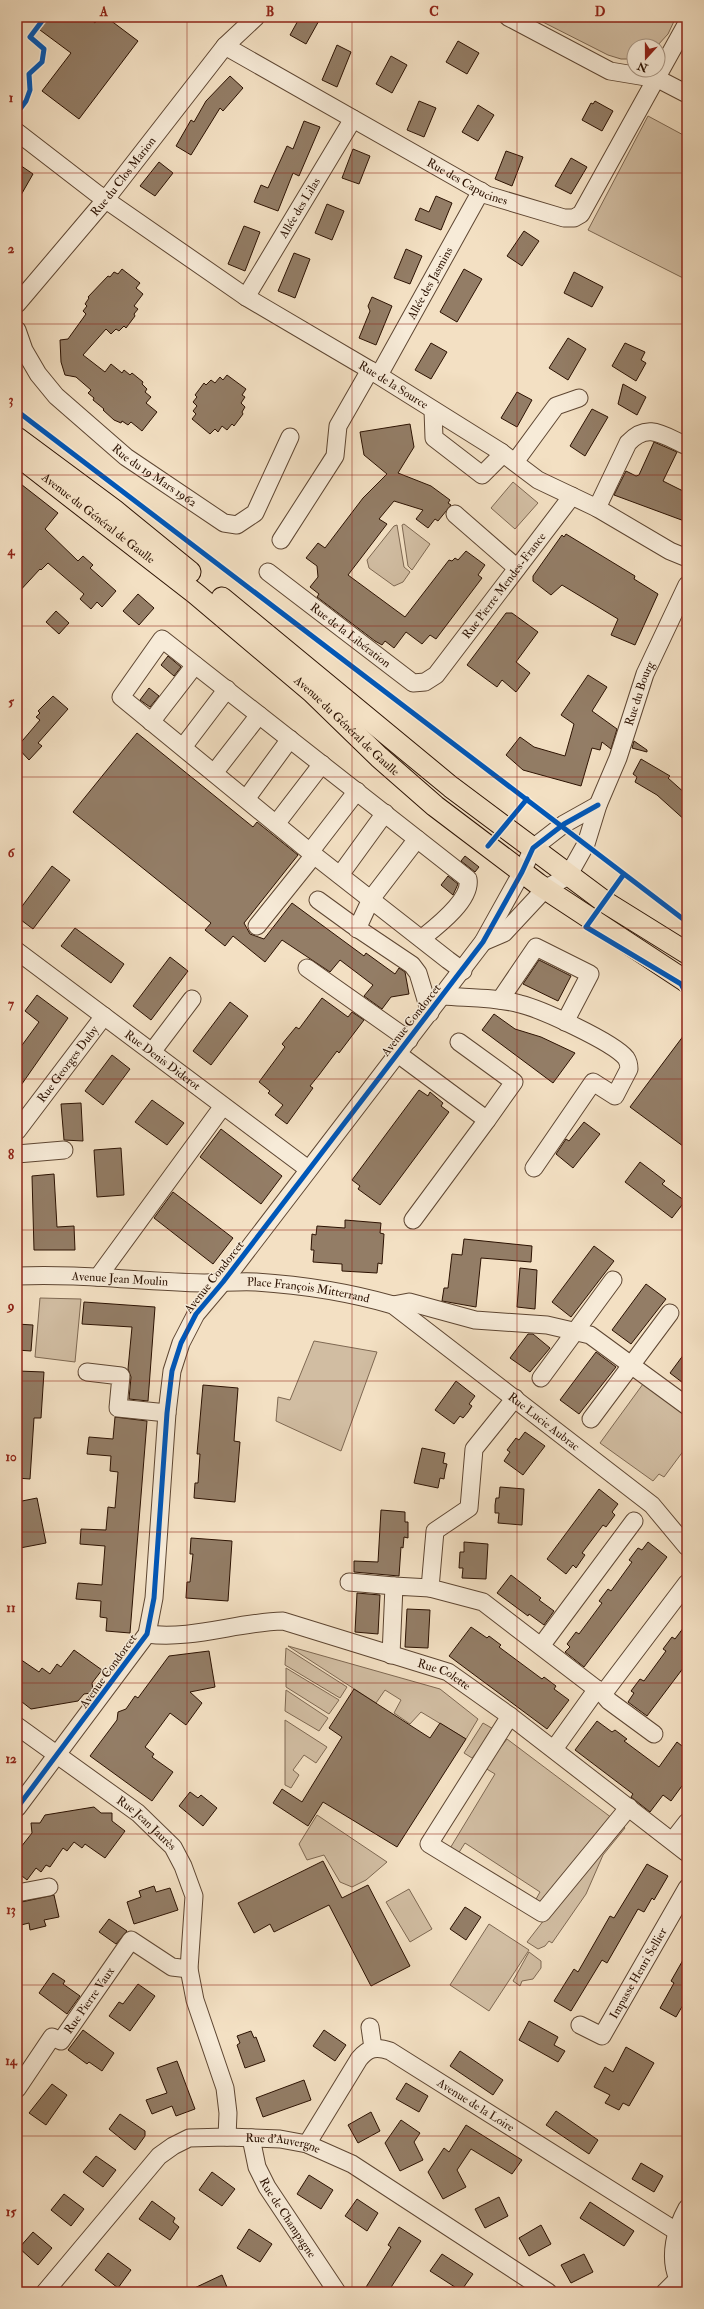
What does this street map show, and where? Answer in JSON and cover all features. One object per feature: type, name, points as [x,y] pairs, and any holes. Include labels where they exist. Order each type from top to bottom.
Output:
[{"type":"main road","name":"Avenue du Général de Gaulle","points":[[17,438],[114,510],[346,698],[451,786],[568,876],[605,902],[687,953]]},
{"type":"main road","name":"Avenue du Général de Gaulle","points":[[17,455],[196,594],[312,692],[379,757],[436,806],[545,889],[687,982]]},
{"type":"street","name":"Rue du Clos Marion","points":[[17,304],[64,234],[106,199],[225,46],[256,17]]},
{"type":"street","points":[[508,17],[610,70],[658,79],[687,94]]},
{"type":"street","name":"Rue des Capucines","points":[[225,46],[481,191],[564,218],[574,218],[581,214],[658,79],[687,23]]},
{"type":"street","name":"Allée des Lilas","points":[[246,297],[354,119]]},
{"type":"street","name":"Rue de la Source","points":[[17,132],[106,199],[246,297],[374,372],[501,452],[538,480],[597,508],[670,551],[687,558]]},
{"type":"street","name":"Allée des Jasmins","points":[[374,372],[481,191]]},
{"type":"street","name":"Rue du 19 Mars 1962","points":[[17,330],[24,350],[38,374],[56,396],[126,457],[224,523],[237,526],[255,513],[290,437]]},
{"type":"street","points":[[281,540],[335,456],[338,426],[374,372]]},
{"type":"street","points":[[515,462],[556,406],[579,398]]},
{"type":"street","points":[[433,410],[434,438],[482,475],[499,458],[501,452]]},
{"type":"street","points":[[597,508],[628,443],[635,436],[643,431],[652,431],[687,446]]},
{"type":"street","name":"Rue Pierre Mendes-France","points":[[436,676],[516,568],[572,496]]},
{"type":"street","points":[[455,514],[516,568]]},
{"type":"street","name":"Rue de la Libération","points":[[268,572],[413,683],[425,682],[436,676]]},
{"type":"street","name":"Rue du Bourg","points":[[568,876],[586,844],[598,805],[618,758],[645,674],[681,616],[687,585]]},
{"type":"street","points":[[421,939],[451,913],[469,886],[468,879],[162,639],[121,697],[312,853],[371,899],[421,939],[462,971]]},
{"type":"street","points":[[151,722],[195,665]]},
{"type":"street","points":[[183,747],[227,689]]},
{"type":"street","points":[[214,773],[259,715]]},
{"type":"street","points":[[246,799],[290,739]]},
{"type":"street","points":[[276,824],[322,764]]},
{"type":"street","points":[[257,926],[357,791]]},
{"type":"street","points":[[533,848],[564,824],[598,805]]},
{"type":"street","points":[[340,875],[385,813]]},
{"type":"street","points":[[357,928],[371,899],[418,839]]},
{"type":"street","name":"Avenue Condorcet","points":[[17,1808],[147,1634],[154,1598],[167,1412],[172,1371],[181,1343],[196,1314],[223,1282],[483,942],[522,872],[533,848]]},
{"type":"street","points":[[483,942],[504,933],[545,889],[568,876]]},
{"type":"street","points":[[318,900],[412,965],[418,973],[430,1013]]},
{"type":"street","points":[[500,1000],[536,948],[590,974],[565,1022]]},
{"type":"street","name":"Rue Denis Diderot","points":[[17,951],[308,1169]]},
{"type":"street","points":[[307,968],[409,1040]]},
{"type":"street","points":[[443,996],[500,1000],[539,1010],[565,1022],[620,1052],[627,1059],[629,1069],[615,1096],[593,1082],[534,1168]]},
{"type":"street","points":[[152,1052],[192,999]]},
{"type":"street","name":"Rue Georges Duby","points":[[17,1131],[104,1016]]},
{"type":"street","points":[[413,1220],[514,1082],[458,1042]]},
{"type":"street","points":[[398,1054],[487,1120]]},
{"type":"street","points":[[98,1277],[223,1106]]},
{"type":"street","points":[[17,1154],[64,1150]]},
{"type":"street","name":"Avenue Jean Moulin","points":[[17,1273],[205,1283],[223,1282]]},
{"type":"street","points":[[541,1378],[613,1280]]},
{"type":"street","name":"Place François Mitterrand","points":[[223,1282],[255,1282],[322,1289],[358,1295],[393,1305]]},
{"type":"street","points":[[393,1305],[409,1302],[475,1320],[547,1325],[576,1330],[603,1342],[687,1406]]},
{"type":"street","name":"Rue Lucie Aubrac","points":[[393,1305],[652,1505],[684,1539]]},
{"type":"street","points":[[591,1419],[670,1313]]},
{"type":"street","points":[[86,1372],[121,1376],[118,1408],[167,1412]]},
{"type":"street","points":[[430,1588],[436,1531],[469,1508],[474,1448],[515,1398]]},
{"type":"street","points":[[541,1646],[634,1521]]},
{"type":"street","points":[[349,1582],[430,1588],[483,1602],[600,1691],[609,1701],[654,1734]]},
{"type":"street","points":[[554,1749],[687,1583]]},
{"type":"street","points":[[391,1655],[394,1586]]},
{"type":"street","name":"Rue Colette","points":[[147,1634],[173,1636],[263,1622],[283,1621],[448,1672],[510,1716],[673,1840]]},
{"type":"street","points":[[510,1716],[429,1844],[542,1913],[629,1807]]},
{"type":"street","name":"Rue Jean Jaurès","points":[[17,1726],[138,1813],[173,1847],[190,1882],[194,1896],[189,1969]]},
{"type":"street","points":[[687,1822],[673,1840],[687,1853]]},
{"type":"street","points":[[17,1893],[49,1887]]},
{"type":"street","name":"Impasse Henri Sellier","points":[[580,2024],[602,2036],[687,1888]]},
{"type":"street","name":"Rue Pierre Vaux","points":[[17,2088],[52,2037],[61,2041],[131,1940],[172,1967],[189,1969]]},
{"type":"street","points":[[189,1969],[195,2000],[225,2088],[228,2113],[227,2136]]},
{"type":"street","points":[[307,2144],[359,2059],[366,2051],[373,2048],[370,2028]]},
{"type":"street","name":"Avenue de la Loire","points":[[373,2048],[381,2047],[390,2051],[676,2231]]},
{"type":"street","name":"Rue d'Auvergne","points":[[45,2292],[159,2156],[173,2146],[189,2138],[227,2136],[280,2139],[307,2144],[352,2164],[548,2292]]},
{"type":"street","name":"Rue de Champagne","points":[[251,2138],[257,2167],[267,2187],[337,2292]]},
{"type":"street","points":[[665,2292],[682,2285],[675,2262],[676,2231],[687,2208]]},
{"type":"shaded area","points":[[533,17],[676,17],[668,34],[664,38],[626,38],[626,59],[608,55]]},
{"type":"shaded area","points":[[648,116],[687,137],[687,280],[588,230]]},
{"type":"shaded area","points":[[513,482],[538,503],[515,529],[491,508]]},
{"type":"shaded area","points":[[404,524],[430,544],[412,570],[408,566],[402,525]]},
{"type":"shaded area","points":[[397,525],[404,567],[410,572],[403,582],[394,586],[369,568],[367,560],[394,526]]},
{"type":"shaded area","points":[[40,1298],[81,1299],[75,1362],[35,1357]]},
{"type":"shaded area","points":[[314,1341],[377,1352],[341,1451],[276,1421],[278,1397],[290,1400]]},
{"type":"shaded area","points":[[643,1384],[687,1417],[687,1446],[664,1477],[659,1474],[653,1481],[600,1443]]},
{"type":"shaded area","points":[[288,1646],[440,1689],[478,1719],[466,1739],[421,1712],[410,1724],[394,1713],[401,1700],[385,1690],[376,1703]]},
{"type":"shaded area","points":[[286,1648],[347,1687],[340,1698],[285,1665]]},
{"type":"shaded area","points":[[286,1668],[339,1700],[329,1714],[286,1687]]},
{"type":"shaded area","points":[[286,1690],[328,1718],[319,1731],[285,1711]]},
{"type":"shaded area","points":[[285,1720],[327,1747],[316,1763],[304,1755],[293,1770],[299,1775],[291,1788],[285,1785]]},
{"type":"shaded area","points":[[483,1723],[495,1730],[472,1758],[464,1753]]},
{"type":"shaded area","points":[[507,1739],[612,1818],[542,1905],[535,1901],[540,1892],[465,1843],[458,1854],[449,1850],[495,1774],[485,1768]]},
{"type":"shaded area","points":[[317,1815],[387,1862],[366,1880],[352,1887],[340,1882],[324,1855],[307,1860],[299,1844]]},
{"type":"shaded area","points":[[620,1822],[625,1828],[603,1855],[586,1894],[552,1943],[549,1941],[545,1946],[538,1949],[527,1942]]},
{"type":"shaded area","points":[[409,1889],[432,1929],[410,1942],[386,1902]]},
{"type":"shaded area","points":[[489,1924],[529,1950],[489,2011],[450,1985]]},
{"type":"shaded area","points":[[529,1952],[541,1961],[541,1968],[533,1979],[522,1981],[520,1986],[513,1981]]},
{"type":"building","points":[[49,17],[88,17],[95,23],[99,17],[106,17],[138,41],[79,119],[42,91],[71,53],[40,30]]},
{"type":"building","points":[[300,17],[321,17],[306,44],[290,35]]},
{"type":"building","points":[[458,41],[479,53],[467,74],[446,62]]},
{"type":"building","points":[[337,45],[351,52],[337,87],[322,80]]},
{"type":"building","points":[[391,56],[407,65],[392,93],[376,84]]},
{"type":"building","points":[[230,76],[243,88],[223,111],[220,108],[191,155],[176,146],[191,120],[194,122],[206,101]]},
{"type":"building","points":[[419,101],[436,108],[424,137],[407,130]]},
{"type":"building","points":[[595,101],[613,111],[602,131],[582,120],[591,103],[593,104]]},
{"type":"building","points":[[478,105],[494,115],[478,141],[462,132]]},
{"type":"building","points":[[304,121],[320,127],[299,176],[293,173],[278,211],[254,202],[261,185],[268,188],[287,146],[293,149]]},
{"type":"building","points":[[353,149],[370,156],[359,184],[342,178]]},
{"type":"building","points":[[506,151],[523,157],[512,186],[495,179]]},
{"type":"building","points":[[571,158],[587,167],[571,194],[555,186]]},
{"type":"building","points":[[159,162],[173,173],[155,196],[140,186]]},
{"type":"building","points":[[17,163],[33,174],[17,202]]},
{"type":"building","points":[[436,196],[452,203],[441,230],[415,220],[420,208],[429,212]]},
{"type":"building","points":[[327,204],[344,211],[332,240],[315,233]]},
{"type":"building","points":[[244,226],[260,232],[245,271],[228,264]]},
{"type":"building","points":[[524,231],[539,241],[522,266],[507,256]]},
{"type":"building","points":[[406,249],[422,256],[410,284],[394,278]]},
{"type":"building","points":[[294,253],[310,259],[295,298],[278,291]]},
{"type":"building","points":[[122,269],[140,283],[136,288],[143,294],[134,306],[138,309],[134,314],[135,316],[126,328],[124,326],[119,331],[116,329],[111,334],[106,329],[83,355],[105,372],[111,364],[122,373],[124,370],[130,375],[132,373],[143,382],[142,384],[147,389],[145,392],[151,397],[146,403],[157,412],[142,431],[131,422],[128,425],[122,421],[121,423],[114,420],[93,400],[94,398],[88,393],[91,390],[76,377],[65,375],[61,362],[60,340],[68,339],[86,314],[83,311],[87,306],[85,304],[89,298],[88,297],[108,276],[110,277],[114,272],[118,274]]},
{"type":"building","points":[[464,269],[482,279],[457,322],[440,312]]},
{"type":"building","points":[[574,272],[603,287],[592,307],[564,293]]},
{"type":"building","points":[[372,297],[392,306],[376,345],[359,338],[370,311],[368,306]]},
{"type":"building","points":[[568,338],[586,349],[568,380],[549,368]]},
{"type":"building","points":[[431,343],[447,352],[431,379],[415,370]]},
{"type":"building","points":[[625,343],[645,352],[641,360],[646,363],[636,381],[612,366]]},
{"type":"building","points":[[227,375],[246,389],[242,395],[245,397],[241,403],[245,407],[242,412],[243,414],[234,426],[232,424],[227,430],[222,426],[218,432],[215,429],[210,434],[192,419],[196,414],[193,411],[197,406],[193,402],[197,397],[195,395],[204,383],[206,385],[211,380],[215,383],[220,377],[223,380]]},
{"type":"building","points":[[623,384],[646,397],[637,415],[618,404]]},
{"type":"building","points":[[517,392],[532,400],[517,427],[501,418]]},
{"type":"building","points":[[592,409],[608,417],[585,456],[570,446]]},
{"type":"building","points":[[410,424],[414,447],[398,473],[431,486],[450,500],[448,503],[451,505],[438,521],[435,519],[428,528],[416,519],[423,510],[394,501],[379,519],[387,524],[348,575],[405,617],[449,560],[452,561],[455,558],[458,560],[466,551],[485,565],[478,575],[482,578],[436,639],[430,635],[422,644],[406,632],[394,648],[385,641],[382,645],[375,641],[317,597],[319,594],[310,587],[318,577],[317,566],[306,558],[318,543],[325,548],[363,498],[387,474],[364,455],[360,432]]},
{"type":"building","points":[[654,442],[677,452],[663,481],[687,493],[687,522],[614,495],[626,471],[636,476],[639,475]]},
{"type":"building","points":[[17,481],[58,513],[45,529],[78,561],[83,556],[93,565],[90,568],[116,591],[102,607],[97,602],[91,609],[80,599],[84,594],[48,563],[41,570],[40,569],[17,594]]},
{"type":"building","points":[[566,534],[635,576],[634,579],[658,594],[635,645],[611,635],[618,619],[562,585],[551,595],[533,581],[533,576],[562,535],[564,537]]},
{"type":"building","points":[[138,594],[154,608],[139,625],[123,611]]},
{"type":"building","points":[[56,611],[69,623],[59,634],[46,622]]},
{"type":"building","points":[[506,613],[512,613],[538,632],[516,662],[530,673],[516,692],[502,680],[497,687],[467,665]]},
{"type":"building","points":[[168,656],[181,667],[174,676],[161,665]]},
{"type":"building","points":[[588,675],[607,687],[592,711],[617,729],[611,749],[602,742],[600,750],[592,748],[581,786],[523,770],[506,755],[520,737],[534,747],[565,756],[574,724],[561,715]]},
{"type":"building","points":[[149,688],[159,696],[150,707],[140,700]]},
{"type":"building","points":[[53,696],[68,709],[38,743],[42,746],[29,760],[17,747],[40,720],[36,717],[40,713],[38,711]]},
{"type":"building","points":[[137,733],[253,827],[257,822],[298,855],[244,923],[250,934],[264,939],[292,903],[364,956],[366,953],[395,974],[399,968],[405,972],[409,994],[391,997],[382,1009],[364,996],[373,985],[340,960],[330,972],[282,940],[265,962],[233,936],[225,946],[205,930],[211,923],[73,812]]},
{"type":"building","points":[[634,741],[647,750],[647,752],[632,748]]},
{"type":"building","points":[[641,759],[670,776],[668,778],[687,795],[687,822],[657,795],[635,782],[637,777],[633,774]]},
{"type":"building","points":[[465,856],[479,867],[475,872],[461,861]]},
{"type":"building","points":[[52,866],[70,880],[33,929],[17,917],[17,913]]},
{"type":"building","points":[[448,876],[458,884],[453,895],[441,885]]},
{"type":"building","points":[[75,928],[124,964],[111,983],[61,946]]},
{"type":"building","points":[[170,957],[188,971],[151,1020],[133,1006]]},
{"type":"building","points":[[539,960],[571,976],[558,1001],[523,984]]},
{"type":"building","points":[[37,995],[68,1018],[17,1091],[17,1052],[39,1022],[25,1011]]},
{"type":"building","points":[[322,998],[348,1017],[352,1012],[364,1020],[339,1053],[337,1051],[310,1086],[313,1088],[287,1124],[275,1115],[283,1105],[268,1093],[270,1091],[259,1082],[285,1047],[282,1044],[296,1027],[299,1029]]},
{"type":"building","points":[[230,1002],[248,1016],[211,1065],[193,1051]]},
{"type":"building","points":[[494,1014],[515,1029],[541,1037],[575,1053],[553,1083],[482,1030]]},
{"type":"building","points":[[687,1031],[687,1149],[630,1107]]},
{"type":"building","points":[[112,1055],[130,1069],[103,1105],[85,1091]]},
{"type":"building","points":[[419,1090],[428,1096],[430,1092],[443,1103],[441,1106],[449,1112],[380,1205],[358,1189],[360,1186],[352,1180]]},
{"type":"building","points":[[152,1100],[184,1123],[167,1145],[135,1122]]},
{"type":"building","points":[[81,1103],[83,1141],[64,1140],[61,1104]]},
{"type":"building","points":[[584,1122],[600,1134],[573,1168],[556,1154],[566,1139],[569,1141]]},
{"type":"building","points":[[221,1129],[282,1176],[261,1204],[200,1157]]},
{"type":"building","points":[[121,1148],[124,1195],[97,1197],[94,1150]]},
{"type":"building","points":[[640,1162],[665,1181],[662,1184],[685,1201],[672,1218],[625,1182]]},
{"type":"building","points":[[54,1174],[57,1227],[74,1226],[75,1250],[34,1250],[32,1176]]},
{"type":"building","points":[[173,1192],[233,1238],[213,1264],[154,1218]]},
{"type":"building","points":[[345,1220],[381,1223],[380,1233],[384,1234],[382,1264],[378,1263],[377,1273],[342,1271],[342,1264],[313,1262],[314,1250],[311,1250],[312,1234],[316,1235],[317,1226],[345,1228]]},
{"type":"building","points":[[464,1239],[532,1246],[531,1262],[481,1258],[476,1307],[442,1301],[444,1288],[448,1288],[452,1254],[462,1255]]},
{"type":"building","points":[[594,1246],[614,1261],[571,1317],[552,1302]]},
{"type":"building","points":[[520,1268],[537,1270],[535,1309],[517,1307]]},
{"type":"building","points":[[646,1284],[666,1299],[631,1344],[612,1330]]},
{"type":"building","points":[[84,1302],[155,1307],[148,1401],[129,1399],[131,1377],[128,1369],[132,1327],[82,1324]]},
{"type":"building","points":[[17,1324],[33,1325],[31,1351],[17,1350]]},
{"type":"building","points":[[528,1334],[533,1334],[550,1348],[530,1372],[510,1358]]},
{"type":"building","points":[[687,1350],[687,1386],[670,1373]]},
{"type":"building","points":[[596,1352],[616,1367],[579,1414],[560,1400]]},
{"type":"building","points":[[18,1371],[44,1372],[41,1418],[34,1418],[30,1479],[17,1478]]},
{"type":"building","points":[[456,1381],[475,1396],[469,1404],[472,1406],[468,1412],[463,1418],[460,1416],[454,1424],[435,1410]]},
{"type":"building","points":[[203,1385],[238,1388],[234,1441],[240,1442],[235,1502],[194,1498],[195,1483],[198,1483],[200,1454],[197,1454]]},
{"type":"building","points":[[115,1417],[147,1421],[130,1633],[106,1631],[107,1618],[100,1617],[101,1601],[76,1599],[78,1583],[102,1585],[105,1546],[80,1544],[81,1529],[106,1530],[108,1507],[115,1508],[118,1472],[110,1471],[111,1456],[87,1454],[89,1437],[113,1439]]},
{"type":"building","points":[[525,1432],[545,1446],[523,1475],[504,1461],[510,1452],[507,1450],[516,1438],[519,1440]]},
{"type":"building","points":[[422,1448],[445,1453],[443,1463],[447,1464],[444,1479],[440,1478],[438,1488],[414,1483]]},
{"type":"building","points":[[500,1487],[524,1489],[522,1525],[498,1523],[499,1513],[495,1513],[495,1505],[496,1498],[499,1498]]},
{"type":"building","points":[[599,1489],[618,1504],[612,1512],[615,1515],[606,1527],[603,1525],[582,1553],[585,1555],[576,1568],[573,1565],[566,1574],[547,1559]]},
{"type":"building","points":[[37,1498],[46,1543],[20,1548],[17,1502]]},
{"type":"building","points":[[381,1510],[405,1512],[405,1522],[408,1522],[408,1538],[404,1537],[403,1548],[401,1547],[399,1576],[354,1572],[354,1561],[378,1562]]},
{"type":"building","points":[[191,1538],[232,1541],[228,1601],[186,1598],[187,1582],[190,1582],[193,1554],[190,1554]]},
{"type":"building","points":[[464,1542],[488,1544],[486,1579],[462,1578],[463,1568],[459,1568],[460,1552],[464,1552]]},
{"type":"building","points":[[648,1542],[667,1557],[584,1667],[565,1652],[570,1647],[567,1644],[576,1632],[579,1634],[602,1603],[599,1601],[608,1589],[611,1591],[632,1562],[629,1560],[638,1548],[642,1550]]},
{"type":"building","points":[[511,1575],[541,1598],[539,1600],[554,1611],[544,1625],[529,1614],[528,1616],[497,1593]]},
{"type":"building","points":[[357,1593],[380,1595],[378,1634],[355,1632]]},
{"type":"building","points":[[407,1609],[430,1610],[428,1648],[405,1647]]},
{"type":"building","points":[[687,1623],[687,1663],[647,1716],[628,1702],[634,1693],[631,1691],[640,1679],[644,1681],[666,1651],[663,1649],[672,1637],[675,1639]]},
{"type":"building","points":[[471,1627],[487,1638],[489,1636],[501,1645],[499,1647],[542,1679],[544,1677],[556,1686],[554,1689],[569,1700],[547,1729],[449,1656]]},
{"type":"building","points":[[74,1650],[102,1670],[92,1683],[93,1690],[91,1693],[84,1694],[78,1701],[31,1709],[22,1702],[17,1703],[17,1657],[39,1672],[42,1668],[50,1674],[57,1664],[61,1667]]},
{"type":"building","points":[[209,1651],[215,1687],[190,1692],[202,1703],[186,1725],[170,1713],[145,1747],[154,1754],[152,1757],[173,1772],[152,1801],[90,1756],[117,1720],[118,1712],[126,1709],[135,1696],[138,1698],[169,1656]]},
{"type":"building","points":[[354,1689],[430,1738],[440,1723],[466,1739],[397,1847],[323,1802],[308,1826],[273,1803],[282,1789],[302,1802],[342,1737],[329,1728]]},
{"type":"building","points":[[597,1721],[612,1732],[615,1730],[627,1739],[624,1741],[659,1767],[677,1742],[687,1750],[687,1779],[671,1801],[663,1795],[650,1812],[631,1797],[633,1794],[575,1750]]},
{"type":"building","points":[[190,1792],[198,1798],[201,1795],[217,1808],[203,1826],[179,1806]]},
{"type":"building","points":[[94,1807],[101,1813],[112,1813],[112,1821],[125,1831],[105,1858],[85,1844],[82,1848],[74,1842],[67,1851],[63,1848],[50,1867],[46,1865],[41,1872],[36,1868],[27,1880],[17,1872],[17,1852],[32,1833],[31,1823],[40,1823],[45,1815]]},
{"type":"building","points":[[323,1861],[342,1898],[368,1885],[410,1966],[371,1986],[329,1905],[274,1932],[270,1924],[254,1933],[238,1903]]},
{"type":"building","points":[[647,1864],[668,1876],[654,1900],[652,1898],[644,1912],[638,1909],[607,1963],[602,1960],[571,2011],[554,2001],[574,1969],[578,1972],[610,1916],[614,1918]]},
{"type":"building","points":[[154,1886],[156,1892],[170,1888],[178,1910],[134,1924],[127,1902],[141,1897],[139,1891]]},
{"type":"building","points":[[54,1895],[59,1917],[44,1920],[46,1926],[30,1930],[29,1923],[17,1926],[17,1903]]},
{"type":"building","points":[[465,1907],[481,1917],[466,1940],[450,1929]]},
{"type":"building","points":[[109,1919],[127,1931],[116,1944],[99,1932]]},
{"type":"building","points":[[687,1953],[687,1998],[676,2017],[660,2008],[674,1983],[671,1981]]},
{"type":"building","points":[[53,1973],[65,1981],[63,1984],[80,1996],[67,2014],[39,1993]]},
{"type":"building","points":[[138,1984],[155,1996],[130,2031],[109,2016],[119,2002],[123,2004]]},
{"type":"building","points":[[529,2021],[558,2037],[554,2045],[565,2051],[558,2062],[519,2040]]},
{"type":"building","points":[[83,2030],[114,2053],[102,2071],[89,2062],[87,2064],[68,2050]]},
{"type":"building","points":[[324,2030],[346,2045],[335,2061],[313,2046]]},
{"type":"building","points":[[251,2031],[254,2038],[256,2037],[265,2061],[245,2068],[237,2045],[240,2043],[237,2036]]},
{"type":"building","points":[[626,2047],[654,2063],[629,2106],[623,2103],[619,2110],[605,2103],[610,2095],[594,2087],[605,2067],[613,2072]]},
{"type":"building","points":[[460,2051],[503,2080],[493,2095],[450,2066]]},
{"type":"building","points":[[177,2061],[195,2109],[176,2116],[172,2106],[152,2114],[146,2100],[167,2093],[157,2068]]},
{"type":"building","points":[[304,2080],[311,2100],[263,2117],[256,2098]]},
{"type":"building","points":[[406,2083],[428,2096],[419,2112],[396,2099]]},
{"type":"building","points":[[52,2084],[67,2095],[46,2125],[29,2113]]},
{"type":"building","points":[[556,2111],[598,2140],[589,2154],[546,2125]]},
{"type":"building","points":[[371,2112],[380,2131],[358,2143],[348,2125]]},
{"type":"building","points":[[120,2114],[145,2131],[145,2136],[135,2150],[109,2129]]},
{"type":"building","points":[[401,2120],[420,2133],[414,2142],[423,2160],[400,2171],[385,2143]]},
{"type":"building","points":[[466,2125],[522,2160],[512,2174],[471,2149],[457,2170],[466,2187],[443,2199],[428,2172],[444,2148],[449,2152]]},
{"type":"building","points":[[96,2156],[116,2170],[103,2187],[83,2172]]},
{"type":"building","points":[[641,2163],[663,2176],[654,2192],[632,2179]]},
{"type":"building","points":[[212,2172],[235,2189],[222,2206],[199,2190]]},
{"type":"building","points":[[309,2175],[333,2190],[321,2209],[297,2194]]},
{"type":"building","points":[[64,2194],[84,2209],[71,2226],[51,2210]]},
{"type":"building","points":[[499,2197],[508,2216],[485,2228],[475,2209]]},
{"type":"building","points":[[357,2199],[378,2213],[367,2231],[345,2216]]},
{"type":"building","points":[[152,2201],[175,2218],[173,2222],[179,2227],[170,2240],[139,2219]]},
{"type":"building","points":[[590,2202],[634,2231],[624,2246],[580,2218]]},
{"type":"building","points":[[541,2225],[551,2244],[529,2256],[519,2238]]},
{"type":"building","points":[[399,2227],[421,2241],[388,2292],[363,2292],[391,2247],[388,2245]]},
{"type":"building","points":[[249,2229],[272,2244],[260,2262],[237,2248]]},
{"type":"building","points":[[33,2232],[52,2248],[38,2265],[19,2248]]},
{"type":"building","points":[[108,2253],[131,2270],[118,2288],[95,2270]]},
{"type":"building","points":[[442,2254],[473,2274],[461,2291],[430,2271]]},
{"type":"building","points":[[584,2254],[593,2272],[571,2283],[561,2265]]},
{"type":"building","points":[[222,2275],[229,2292],[186,2292]]},
{"type":"cycle path","points":[[17,113],[26,101],[30,90],[29,74],[42,62],[44,49],[30,37],[45,17]]},
{"type":"cycle path","points":[[17,411],[687,922]]},
{"type":"cycle path","points":[[488,846],[527,799]]},
{"type":"cycle path","points":[[17,1808],[147,1634],[154,1598],[167,1413],[172,1371],[181,1343],[196,1314],[223,1282],[483,942],[522,872],[533,848],[564,824],[598,805]]},
{"type":"cycle path","points":[[624,874],[586,927],[681,984],[687,995]]}]
